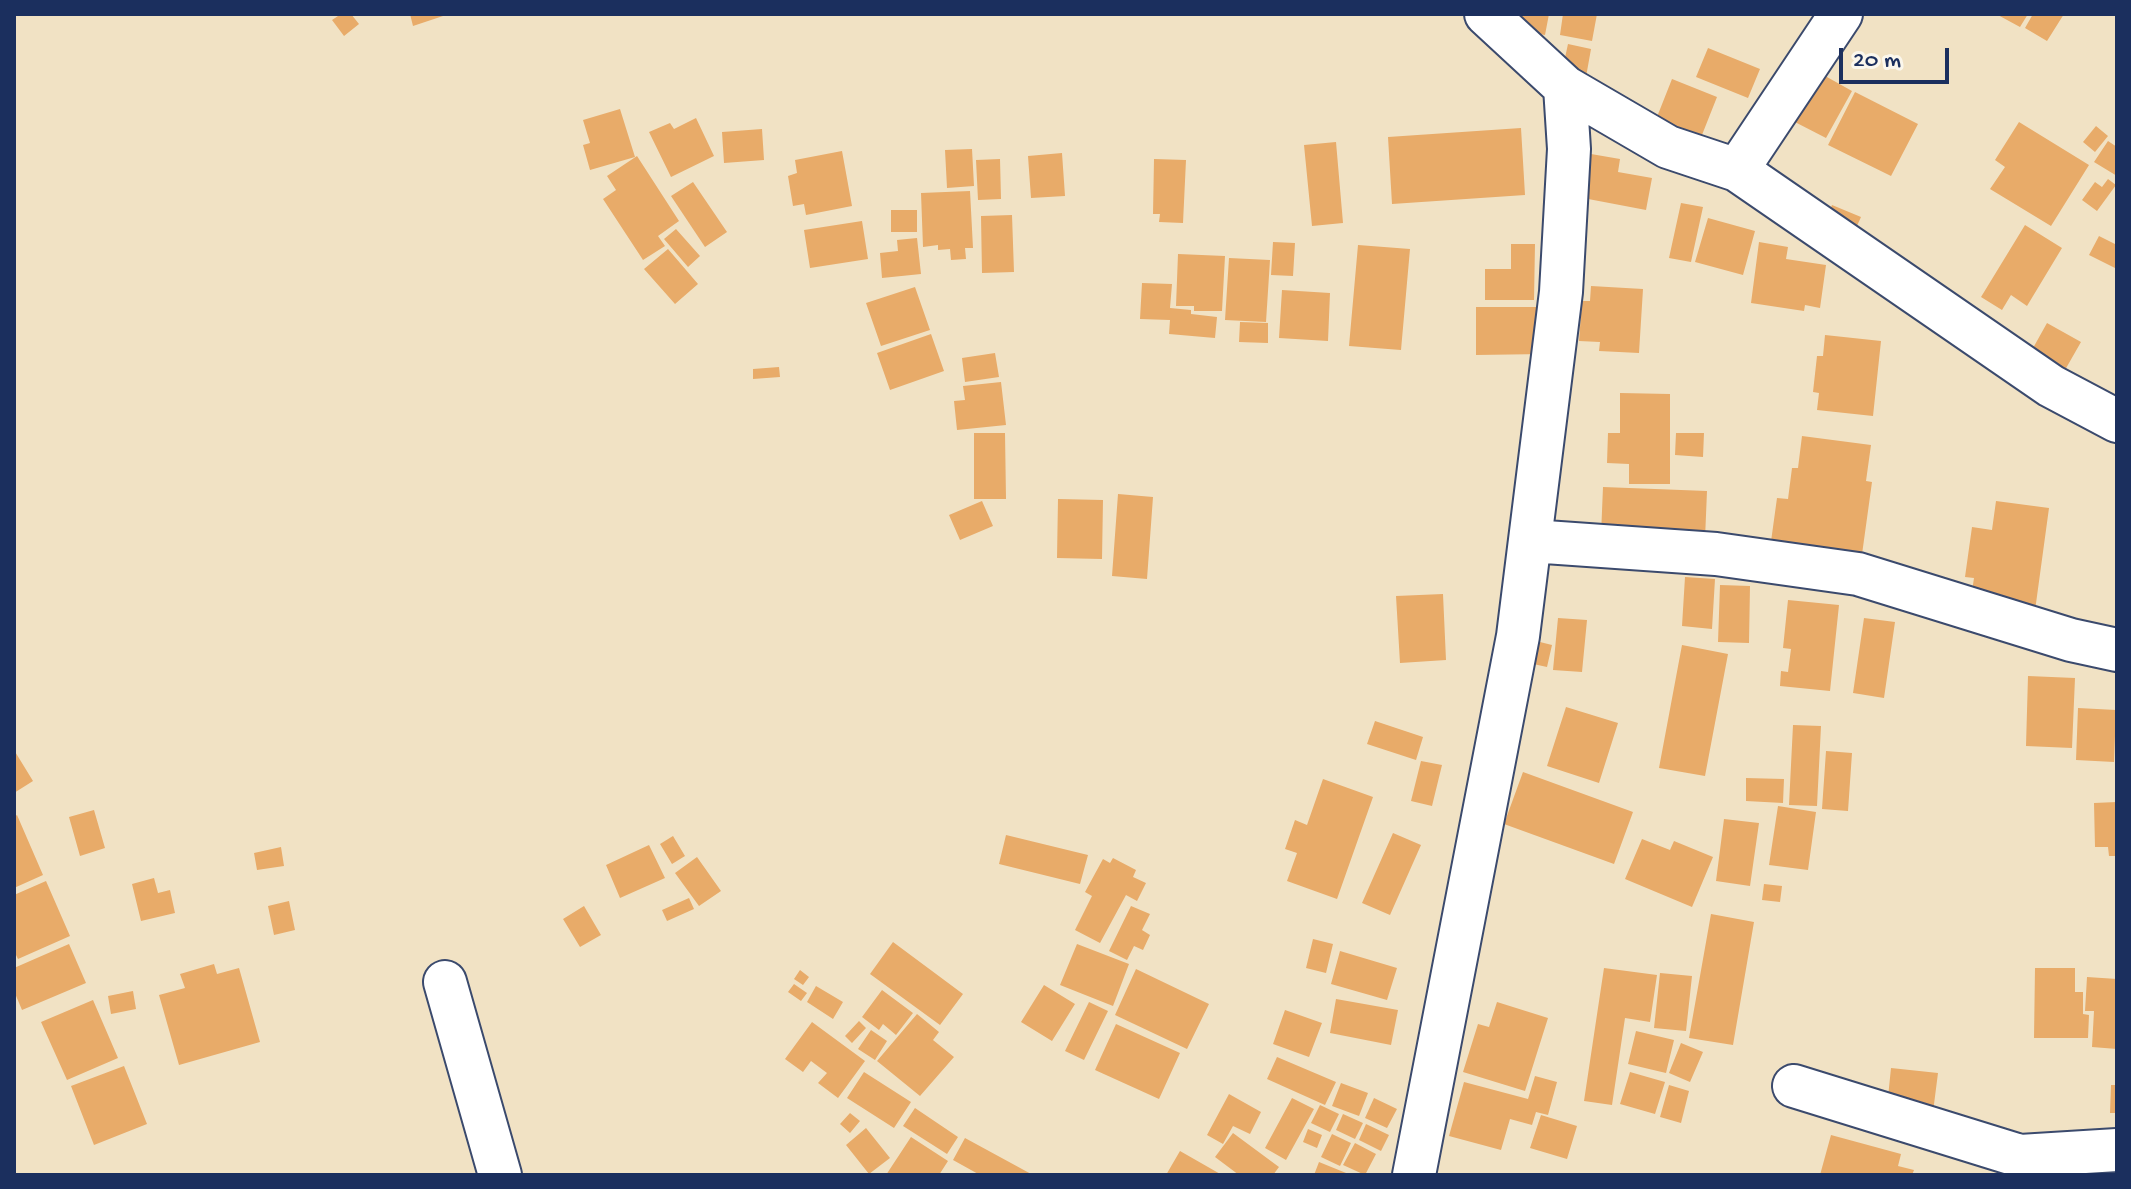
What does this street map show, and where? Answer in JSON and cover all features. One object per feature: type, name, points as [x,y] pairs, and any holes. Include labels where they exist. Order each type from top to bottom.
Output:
[{"type":"street","points":[[1486,14],[1565,87],[1668,147],[1737,170],[2051,386],[2117,421]]},
{"type":"street","points":[[1737,170],[1841,14]]},
{"type":"street","points":[[1414,1175],[1518,636],[1561,292],[1569,149],[1565,87]]},
{"type":"street","points":[[1531,541],[1716,554],[1858,574],[2071,640],[2117,650]]},
{"type":"street","points":[[445,982],[500,1175]]},
{"type":"street","points":[[1794,1086],[2020,1156],[2117,1150]]},
{"type":"building","points":[[341,14],[351,14],[359,24],[344,36],[332,20]]},
{"type":"building","points":[[410,14],[446,14],[446,15],[413,26]]},
{"type":"building","points":[[1521,14],[1549,14],[1545,35],[1518,30]]},
{"type":"building","points":[[1563,14],[1597,14],[1592,41],[1560,35]]},
{"type":"building","points":[[1996,14],[2028,14],[2020,27]]},
{"type":"building","points":[[2033,14],[2064,14],[2047,41],[2025,28]]},
{"type":"building","points":[[1568,44],[1591,49],[1584,88],[1561,76]]},
{"type":"building","points":[[1708,48],[1760,69],[1748,98],[1696,77]]},
{"type":"building","points":[[1818,72],[1852,91],[1826,138],[1791,120]]},
{"type":"building","points":[[1672,79],[1717,97],[1698,145],[1653,127]]},
{"type":"building","points":[[1855,92],[1918,124],[1891,176],[1828,145]]},
{"type":"building","points":[[620,109],[635,157],[590,170],[583,145],[590,143],[583,120]]},
{"type":"building","points":[[696,118],[714,156],[671,177],[649,132],[670,123],[674,129]]},
{"type":"building","points":[[2019,122],[2089,165],[2051,226],[1990,189],[2005,167],[1995,160]]},
{"type":"building","points":[[2096,126],[2108,136],[2095,152],[2083,142]]},
{"type":"building","points":[[1521,128],[1525,195],[1392,204],[1388,137]]},
{"type":"building","points":[[762,129],[764,160],[724,163],[722,132]]},
{"type":"building","points":[[2108,141],[2117,147],[2117,176],[2094,162]]},
{"type":"building","points":[[1336,142],[1343,223],[1312,226],[1304,145]]},
{"type":"building","points":[[972,149],[974,186],[947,188],[945,150]]},
{"type":"building","points":[[842,151],[852,206],[806,215],[804,204],[793,206],[788,176],[797,173],[795,160]]},
{"type":"building","points":[[1062,153],[1065,196],[1031,198],[1028,156]]},
{"type":"building","points":[[1591,154],[1620,159],[1618,172],[1652,178],[1646,210],[1583,198]]},
{"type":"building","points":[[637,156],[679,221],[658,236],[665,246],[643,260],[603,199],[616,190],[607,176]]},
{"type":"building","points":[[1000,159],[1001,199],[978,200],[976,160]]},
{"type":"building","points":[[1154,159],[1186,160],[1183,223],[1159,222],[1160,214],[1153,214]]},
{"type":"building","points":[[2108,179],[2116,185],[2097,211],[2082,200],[2095,182],[2102,187]]},
{"type":"building","points":[[693,182],[727,232],[705,247],[671,196]]},
{"type":"building","points":[[970,191],[973,248],[965,248],[966,259],[951,260],[950,249],[938,250],[938,245],[923,247],[921,193]]},
{"type":"building","points":[[1681,203],[1703,207],[1691,262],[1669,258]]},
{"type":"building","points":[[1832,205],[1861,217],[1851,239],[1826,220]]},
{"type":"building","points":[[891,210],[917,210],[917,232],[891,232]]},
{"type":"building","points":[[1012,215],[1014,272],[982,273],[981,216]]},
{"type":"building","points":[[1708,218],[1755,231],[1743,275],[1695,262]]},
{"type":"building","points":[[862,221],[868,259],[810,268],[804,230]]},
{"type":"building","points":[[2025,225],[2062,248],[2027,306],[2011,295],[2002,310],[1981,297]]},
{"type":"building","points":[[676,229],[700,256],[688,267],[664,239]]},
{"type":"building","points":[[2099,236],[2117,245],[2117,269],[2089,255]]},
{"type":"building","points":[[917,238],[921,274],[882,278],[880,253],[898,251],[897,240]]},
{"type":"building","points":[[1273,242],[1295,243],[1293,276],[1271,275]]},
{"type":"building","points":[[1759,242],[1788,247],[1786,259],[1826,265],[1820,308],[1805,305],[1804,311],[1751,303]]},
{"type":"building","points":[[1511,244],[1535,244],[1534,300],[1485,300],[1485,269],[1511,269]]},
{"type":"building","points":[[1358,245],[1410,249],[1401,350],[1349,346]]},
{"type":"building","points":[[668,249],[698,284],[675,304],[644,269]]},
{"type":"building","points":[[1178,254],[1225,256],[1222,311],[1194,311],[1194,306],[1176,306]]},
{"type":"building","points":[[1229,258],[1270,260],[1266,322],[1225,320]]},
{"type":"building","points":[[1142,283],[1172,284],[1170,308],[1217,317],[1215,338],[1169,334],[1170,320],[1140,319]]},
{"type":"building","points":[[1591,286],[1643,289],[1639,353],[1599,351],[1600,342],[1579,341],[1582,301],[1590,301]]},
{"type":"building","points":[[915,287],[930,330],[881,346],[866,303]]},
{"type":"building","points":[[1282,290],[1330,293],[1328,341],[1279,338]]},
{"type":"building","points":[[1476,307],[1544,307],[1544,354],[1476,355]]},
{"type":"building","points":[[1240,322],[1268,323],[1268,343],[1239,342]]},
{"type":"building","points":[[2047,323],[2081,342],[2057,384],[2023,366]]},
{"type":"building","points":[[931,334],[944,371],[890,390],[877,353]]},
{"type":"building","points":[[1825,335],[1881,341],[1873,416],[1817,410],[1819,393],[1813,392],[1817,356],[1823,356]]},
{"type":"building","points":[[995,353],[999,377],[965,382],[962,358]]},
{"type":"building","points":[[779,367],[780,377],[753,379],[753,369]]},
{"type":"building","points":[[1001,382],[1006,425],[957,430],[954,401],[965,400],[963,386]]},
{"type":"building","points":[[1620,393],[1670,394],[1670,484],[1629,484],[1629,464],[1607,463],[1608,433],[1620,433]]},
{"type":"building","points":[[974,433],[1005,433],[1006,499],[974,499]]},
{"type":"building","points":[[1676,433],[1704,433],[1703,457],[1675,455]]},
{"type":"building","points":[[1802,436],[1871,445],[1866,481],[1872,482],[1859,576],[1769,556],[1777,498],[1788,499],[1792,468],[1798,468]]},
{"type":"building","points":[[1603,487],[1707,491],[1705,539],[1601,535]]},
{"type":"building","points":[[1118,494],[1153,497],[1147,579],[1112,576]]},
{"type":"building","points":[[1058,499],[1103,500],[1102,559],[1057,558]]},
{"type":"building","points":[[982,501],[993,526],[960,540],[949,515]]},
{"type":"building","points":[[1996,501],[2049,508],[2031,640],[1966,631],[1974,578],[1965,577],[1972,527],[1992,530]]},
{"type":"building","points":[[1685,577],[1715,579],[1712,629],[1682,626]]},
{"type":"building","points":[[1720,585],[1750,586],[1749,643],[1718,642]]},
{"type":"building","points":[[1443,594],[1446,660],[1400,663],[1396,596]]},
{"type":"building","points":[[1788,600],[1839,605],[1830,691],[1780,686],[1781,671],[1788,672],[1791,649],[1783,648]]},
{"type":"building","points":[[1558,618],[1587,620],[1582,672],[1553,670]]},
{"type":"building","points":[[1864,618],[1895,622],[1884,698],[1853,693]]},
{"type":"building","points":[[1520,637],[1552,645],[1547,667],[1515,660]]},
{"type":"building","points":[[1682,645],[1728,654],[1705,776],[1659,768]]},
{"type":"building","points":[[2028,676],[2075,678],[2072,748],[2026,746]]},
{"type":"building","points":[[1566,707],[1618,723],[1599,783],[1547,766]]},
{"type":"building","points":[[2078,708],[2116,710],[2114,762],[2076,760]]},
{"type":"building","points":[[1375,721],[1423,737],[1416,760],[1367,744]]},
{"type":"building","points":[[1793,725],[1821,726],[1817,806],[1789,805]]},
{"type":"building","points":[[14,750],[33,781],[14,793]]},
{"type":"building","points":[[1826,751],[1852,753],[1848,811],[1822,809]]},
{"type":"building","points":[[1421,761],[1442,765],[1432,806],[1411,801]]},
{"type":"building","points":[[1523,772],[1633,812],[1614,864],[1504,824]]},
{"type":"building","points":[[1746,778],[1784,779],[1783,803],[1746,801]]},
{"type":"building","points":[[1323,779],[1373,797],[1337,899],[1287,881],[1297,853],[1285,849],[1295,820],[1307,825]]},
{"type":"building","points":[[2117,802],[2117,856],[2109,856],[2108,847],[2095,847],[2094,803]]},
{"type":"building","points":[[1778,806],[1816,812],[1808,870],[1769,865]]},
{"type":"building","points":[[94,810],[105,848],[80,856],[69,817]]},
{"type":"building","points":[[17,815],[43,875],[14,888],[14,817]]},
{"type":"building","points":[[1724,819],[1759,823],[1750,886],[1716,881]]},
{"type":"building","points":[[1393,833],[1421,845],[1390,915],[1362,903]]},
{"type":"building","points":[[1006,835],[1088,855],[1080,884],[999,864]]},
{"type":"building","points":[[673,836],[685,856],[672,864],[660,844]]},
{"type":"building","points":[[1642,839],[1670,850],[1674,841],[1713,857],[1692,907],[1625,879]]},
{"type":"building","points":[[649,845],[665,878],[620,898],[606,865]]},
{"type":"building","points":[[281,847],[284,866],[257,870],[254,853]]},
{"type":"building","points":[[697,857],[721,891],[699,906],[675,873]]},
{"type":"building","points":[[1113,858],[1136,870],[1133,877],[1146,883],[1137,901],[1126,895],[1100,943],[1075,930],[1092,896],[1085,892],[1103,859],[1110,863]]},
{"type":"building","points":[[154,878],[158,893],[170,890],[175,913],[141,921],[132,884]]},
{"type":"building","points":[[46,881],[70,936],[18,959],[14,951],[14,895]]},
{"type":"building","points":[[1764,884],[1782,886],[1780,902],[1762,900]]},
{"type":"building","points":[[689,898],[694,909],[667,921],[662,910]]},
{"type":"building","points":[[289,901],[295,930],[274,935],[268,906]]},
{"type":"building","points":[[584,906],[601,935],[580,947],[563,919]]},
{"type":"building","points":[[1131,906],[1150,914],[1142,930],[1150,935],[1143,950],[1134,946],[1127,960],[1109,951]]},
{"type":"building","points":[[1711,914],[1754,922],[1733,1045],[1689,1038]]},
{"type":"building","points":[[1313,939],[1333,944],[1326,973],[1306,968]]},
{"type":"building","points":[[893,942],[963,994],[940,1025],[870,974]]},
{"type":"building","points":[[69,944],[86,983],[22,1010],[14,991],[14,968]]},
{"type":"building","points":[[1077,944],[1129,964],[1113,1006],[1060,985]]},
{"type":"building","points":[[1340,951],[1397,968],[1387,1000],[1331,984]]},
{"type":"building","points":[[214,964],[217,974],[239,968],[260,1042],[179,1065],[159,995],[185,988],[180,974]]},
{"type":"building","points":[[1604,968],[1657,975],[1650,1022],[1625,1018],[1612,1105],[1584,1101]]},
{"type":"building","points":[[2035,968],[2075,968],[2075,992],[2083,992],[2083,1014],[2089,1015],[2088,1038],[2034,1038]]},
{"type":"building","points":[[1136,969],[1209,1004],[1187,1049],[1115,1015]]},
{"type":"building","points":[[800,970],[809,977],[803,985],[794,979]]},
{"type":"building","points":[[1660,973],[1692,976],[1686,1031],[1654,1028]]},
{"type":"building","points":[[2087,977],[2117,979],[2117,1049],[2092,1047],[2094,1011],[2085,1011]]},
{"type":"building","points":[[794,984],[807,993],[801,1001],[788,992]]},
{"type":"building","points":[[1044,985],[1075,1004],[1052,1041],[1021,1022]]},
{"type":"building","points":[[816,986],[843,1002],[833,1019],[807,1002]]},
{"type":"building","points":[[882,990],[913,1013],[896,1035],[883,1024],[879,1030],[862,1017]]},
{"type":"building","points":[[133,991],[136,1009],[111,1014],[108,996]]},
{"type":"building","points":[[1336,999],[1398,1010],[1391,1045],[1330,1033]]},
{"type":"building","points":[[93,1000],[118,1058],[67,1080],[41,1022]]},
{"type":"building","points":[[1089,1002],[1108,1011],[1084,1060],[1065,1051]]},
{"type":"building","points":[[1497,1002],[1548,1018],[1525,1091],[1463,1072],[1478,1024],[1489,1027]]},
{"type":"building","points":[[1285,1010],[1322,1023],[1309,1057],[1273,1044]]},
{"type":"building","points":[[917,1014],[939,1032],[933,1040],[954,1057],[920,1096],[877,1061]]},
{"type":"building","points":[[859,1021],[866,1028],[852,1043],[845,1036]]},
{"type":"building","points":[[812,1022],[865,1061],[838,1098],[818,1083],[827,1073],[811,1061],[803,1072],[785,1059]]},
{"type":"building","points":[[1116,1024],[1180,1053],[1159,1099],[1095,1070]]},
{"type":"building","points":[[871,1030],[887,1041],[875,1060],[858,1049]]},
{"type":"building","points":[[1636,1031],[1674,1040],[1666,1073],[1628,1064]]},
{"type":"building","points":[[1681,1043],[1703,1052],[1690,1082],[1669,1073]]},
{"type":"building","points":[[1277,1057],[1336,1082],[1325,1105],[1267,1079]]},
{"type":"building","points":[[124,1066],[147,1124],[94,1145],[71,1086]]},
{"type":"building","points":[[1891,1068],[1938,1073],[1933,1112],[1887,1107]]},
{"type":"building","points":[[864,1072],[911,1102],[894,1128],[847,1098]]},
{"type":"building","points":[[1630,1072],[1665,1082],[1655,1114],[1620,1104]]},
{"type":"building","points":[[1535,1076],[1557,1082],[1548,1115],[1536,1112],[1532,1125],[1510,1119],[1501,1150],[1449,1136],[1464,1082],[1528,1099]]},
{"type":"building","points":[[1341,1083],[1368,1093],[1359,1116],[1332,1106]]},
{"type":"building","points":[[1669,1085],[1689,1091],[1681,1123],[1660,1117]]},
{"type":"building","points":[[2111,1085],[2117,1085],[2117,1113],[2110,1113]]},
{"type":"building","points":[[1229,1094],[1261,1112],[1250,1134],[1233,1126],[1223,1144],[1207,1135]]},
{"type":"building","points":[[1292,1098],[1314,1109],[1286,1160],[1265,1148]]},
{"type":"building","points":[[1374,1098],[1397,1109],[1387,1128],[1365,1118]]},
{"type":"building","points":[[1320,1105],[1339,1114],[1330,1132],[1311,1123]]},
{"type":"building","points":[[915,1108],[958,1137],[947,1154],[903,1126]]},
{"type":"building","points":[[850,1113],[860,1121],[850,1133],[840,1124]]},
{"type":"building","points":[[1343,1114],[1363,1123],[1355,1139],[1336,1130]]},
{"type":"building","points":[[1541,1115],[1577,1126],[1567,1159],[1530,1148]]},
{"type":"building","points":[[1366,1124],[1389,1135],[1381,1151],[1359,1140]]},
{"type":"building","points":[[866,1128],[890,1158],[869,1174],[846,1145]]},
{"type":"building","points":[[1308,1129],[1322,1135],[1317,1148],[1303,1142]]},
{"type":"building","points":[[1233,1133],[1279,1167],[1273,1175],[1239,1175],[1215,1157]]},
{"type":"building","points":[[1332,1134],[1351,1143],[1340,1166],[1321,1157]]},
{"type":"building","points":[[1831,1135],[1901,1154],[1898,1166],[1914,1170],[1912,1175],[1820,1175]]},
{"type":"building","points":[[911,1137],[948,1161],[939,1175],[886,1175]]},
{"type":"building","points":[[965,1138],[1033,1175],[980,1175],[953,1160]]},
{"type":"building","points":[[1355,1143],[1376,1154],[1365,1175],[1343,1165]]},
{"type":"building","points":[[1180,1151],[1222,1175],[1166,1175]]},
{"type":"building","points":[[1319,1162],[1351,1175],[1314,1175]]}]
